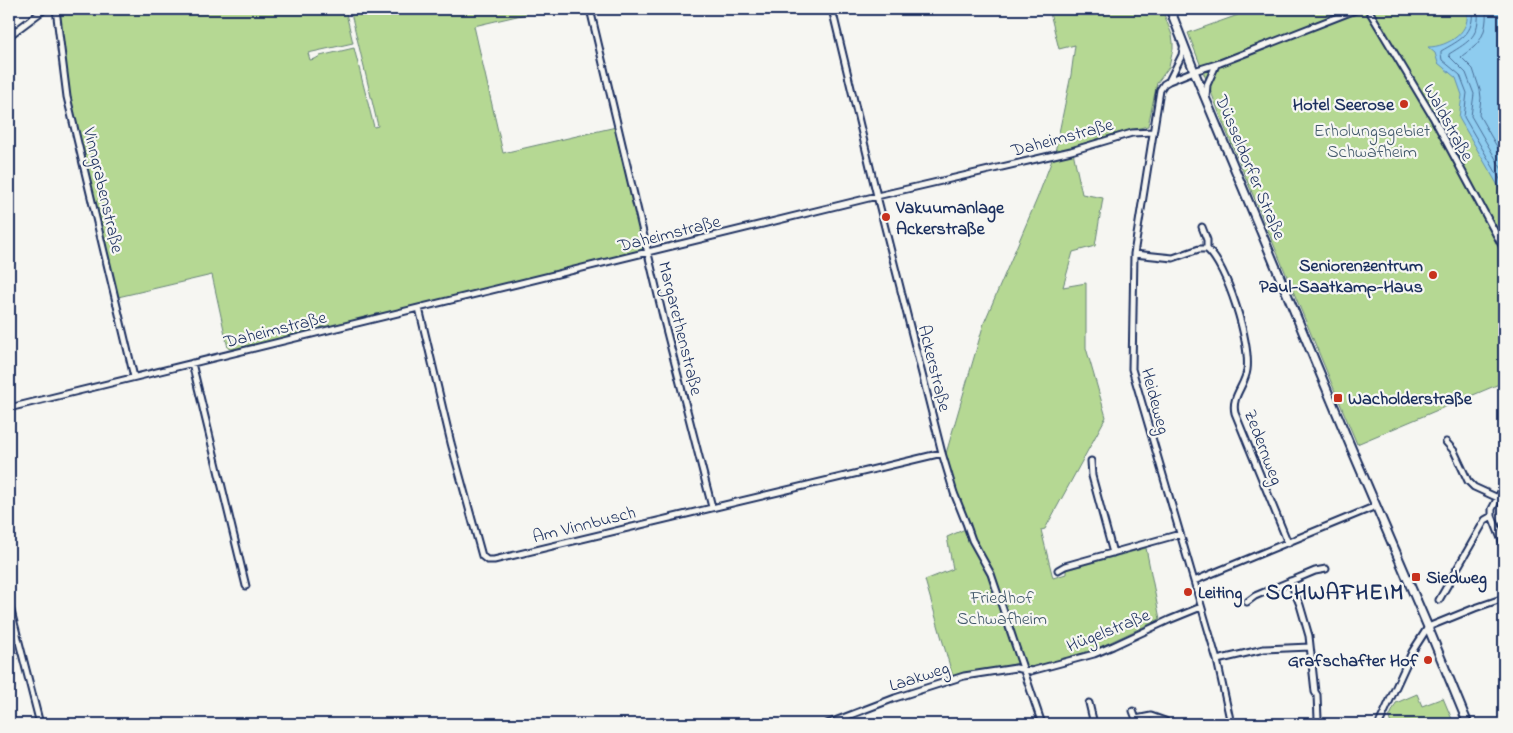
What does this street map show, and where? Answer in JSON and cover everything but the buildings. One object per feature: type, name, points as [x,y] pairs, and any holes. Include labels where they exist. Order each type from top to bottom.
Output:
[{"type":"main road","name":"Düsseldorfer Straße","points":[[1170,9],[1194,71],[1468,724]]},
{"type":"street","points":[[9,36],[45,9]]},
{"type":"street","name":"Vinngrabenstraße","points":[[56,9],[67,97],[134,377]]},
{"type":"street","name":"Margarethenstraße","points":[[590,9],[668,334],[712,507]]},
{"type":"street","name":"Ackerstraße","points":[[832,9],[942,453],[954,493],[994,583],[1042,724]]},
{"type":"street","points":[[1169,81],[1216,65],[1358,9]]},
{"type":"street","name":"Waldstraße","points":[[1368,9],[1434,119],[1504,249]]},
{"type":"street","name":"Heideweg","points":[[1184,44],[1182,56],[1169,81],[1160,90],[1153,132],[1134,254],[1132,369],[1217,660],[1231,724]]},
{"type":"street","points":[[1206,97],[1207,85],[1216,65]]},
{"type":"street","name":"Daheimstraße","points":[[9,408],[877,196],[1071,151],[1132,133],[1153,132]]},
{"type":"street","name":"Zedernweg","points":[[1202,227],[1207,240],[1207,248],[1213,254],[1221,269],[1242,325],[1247,369],[1234,400],[1235,413],[1288,543]]},
{"type":"street","points":[[1134,254],[1173,258],[1198,249],[1207,248]]},
{"type":"street","name":"Am Vinnbusch","points":[[419,308],[451,443],[482,556],[487,560],[494,560],[942,453]]},
{"type":"street","points":[[192,363],[246,586]]},
{"type":"street","points":[[1446,442],[1454,451],[1468,481],[1474,487],[1501,495]]},
{"type":"street","points":[[1091,461],[1092,476],[1113,553]]},
{"type":"street","points":[[1504,486],[1501,495],[1492,509],[1492,516],[1504,546]]},
{"type":"street","points":[[1194,581],[1376,506]]},
{"type":"street","points":[[1439,600],[1485,520],[1492,516]]},
{"type":"street","points":[[1058,570],[1065,566],[1180,534]]},
{"type":"street","points":[[1247,602],[1255,596],[1290,581],[1315,571],[1326,569]]},
{"type":"street","points":[[1290,581],[1309,636],[1314,692],[1317,695],[1318,719]]},
{"type":"street","points":[[1379,724],[1412,652],[1428,627],[1504,598]]},
{"type":"street","points":[[9,603],[40,724]]},
{"type":"street","name":"Hügelstraße","points":[[1022,669],[1031,671],[1094,654],[1201,607]]},
{"type":"street","points":[[1217,660],[1264,649],[1310,647]]},
{"type":"street","name":"Laakweg","points":[[827,724],[895,698],[964,676],[1016,668],[1022,669]]},
{"type":"street","points":[[1090,703],[1094,724]]},
{"type":"street","points":[[1133,711],[1136,719],[1151,716],[1165,721],[1164,724]]},
{"type":"green space","points":[[58,9],[345,9],[353,43],[308,53],[310,60],[354,48],[374,127],[378,126],[350,9],[547,9],[474,26],[503,153],[616,127],[645,250],[233,350],[228,348],[212,275],[118,297],[68,95]]},
{"type":"green space","name":"Friedhof Schwafheim","points":[[1049,9],[1162,9],[1172,35],[1173,49],[1169,67],[1157,83],[1148,126],[1072,147],[1082,194],[1103,198],[1095,246],[1073,252],[1063,287],[1086,283],[1086,348],[1106,417],[1045,529],[1041,530],[1053,578],[1066,574],[1066,570],[1146,548],[1160,619],[1087,653],[1032,667],[1026,666],[1025,662],[953,677],[925,580],[953,569],[947,537],[970,527],[945,457],[984,323],[1055,152],[1071,75],[1075,45],[1059,49]]},
{"type":"green space","name":"Erholungsgebiet Schwafheim","points":[[1236,9],[1504,9],[1504,382],[1357,444],[1225,128],[1188,33],[1238,15]]},
{"type":"green space","points":[[1417,694],[1422,706],[1443,698],[1454,724],[1391,724],[1389,718],[1396,703]]},
{"type":"water","points":[[1466,9],[1504,9],[1504,196],[1459,118],[1462,95],[1456,78],[1438,63],[1435,53],[1428,47],[1451,41],[1462,31],[1466,24]]},
{"type":"place","name":"Hotel Seerose","points":[[1404,104]]},
{"type":"place","name":"Vakuumanlage Ackerstraße","points":[[886,217]]},
{"type":"place","name":"Seniorenzentrum Paul-Saatkamp-Haus","points":[[1433,275]]},
{"type":"place","name":"Wacholderstraße","points":[[1338,398]]},
{"type":"place","name":"Siedweg","points":[[1416,577]]},
{"type":"place","name":"Leiting","points":[[1188,592]]},
{"type":"place","name":"Grafschafter Hof","points":[[1428,660]]},
{"type":"district","name":"SCHWAFHEIM","points":[[1335,591]]}]
